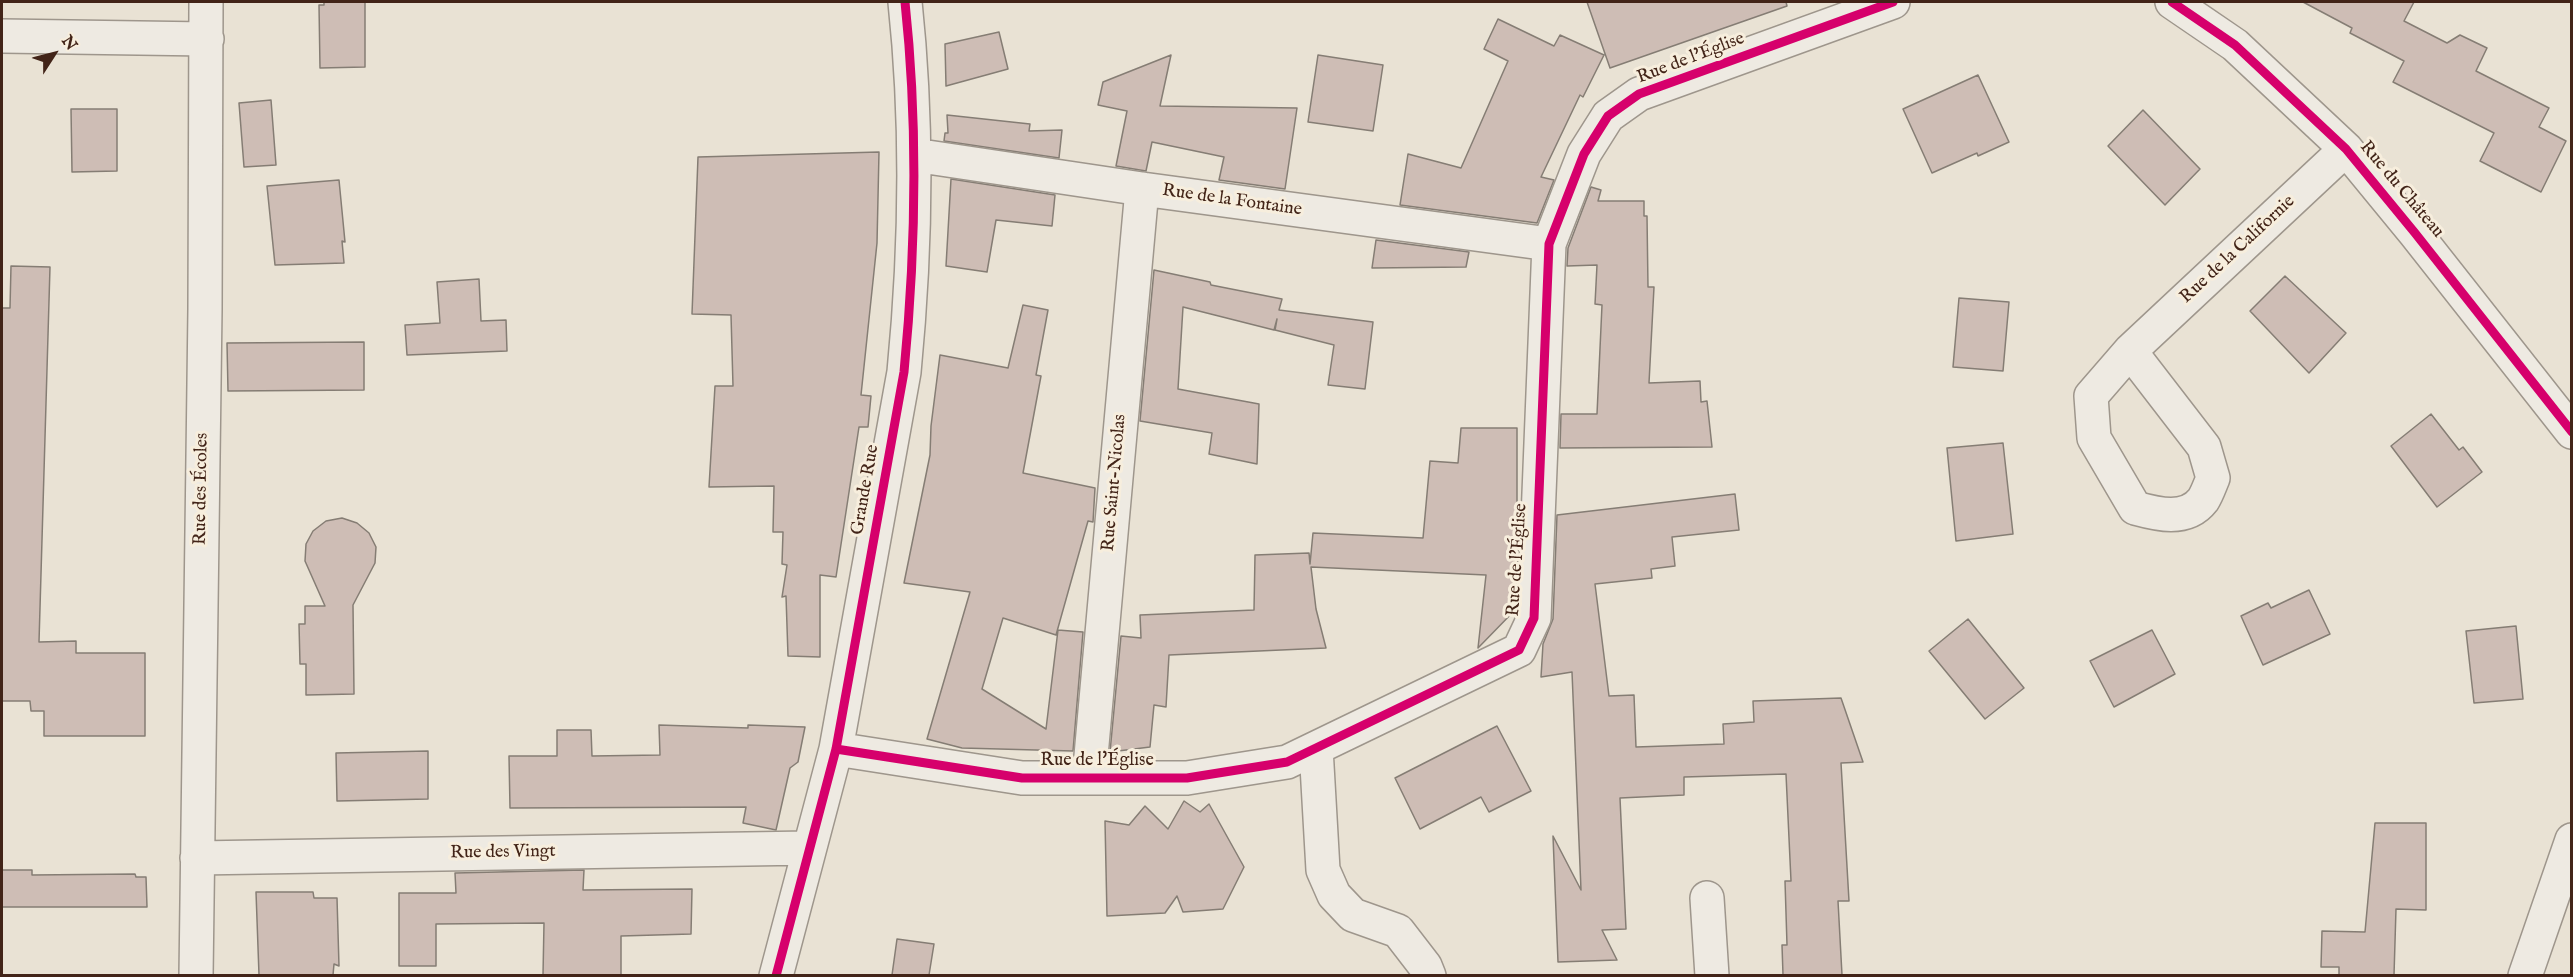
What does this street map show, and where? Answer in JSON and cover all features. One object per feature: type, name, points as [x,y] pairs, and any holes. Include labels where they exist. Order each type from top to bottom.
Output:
[{"type":"street","name":"Rue des Écoles","points":[[196,975],[206,2]]},
{"type":"street","name":"Grande Rue","points":[[776,975],[836,749],[904,372],[909,318],[914,155],[912,62],[905,2]]},
{"type":"street","name":"Rue de l'Église","points":[[836,749],[1022,778],[1188,778],[1287,762],[1519,650],[1534,618],[1550,244],[1584,154],[1608,116],[1639,94],[1893,2]]},
{"type":"street","name":"Rue du Château","points":[[2172,2],[2235,45],[2346,149],[2415,232],[2571,432]]},
{"type":"street","points":[[2,36],[207,39]]},
{"type":"street","name":"Rue de la Californie","points":[[2130,351],[2204,447],[2213,478],[2202,501],[2187,511],[2168,516],[2135,508],[2094,438],[2091,396],[2130,351],[2346,149]]},
{"type":"street","name":"Rue de la Fontaine","points":[[914,155],[1142,189],[1550,244]]},
{"type":"street","name":"Rue Saint-Nicolas","points":[[1089,778],[1142,189]]},
{"type":"street","points":[[1316,748],[1323,870],[1334,895],[1353,915],[1398,931],[1425,966],[1429,975]]},
{"type":"street","points":[[2525,975],[2571,840]]},
{"type":"street","name":"Rue des Vingt","points":[[197,858],[808,848]]},
{"type":"street","points":[[1707,898],[1712,975]]},
{"type":"building","points":[[324,2],[365,2],[365,67],[320,68],[319,5],[324,5]]},
{"type":"building","points":[[1587,2],[1786,2],[1787,6],[1610,68]]},
{"type":"building","points":[[2303,2],[2414,2],[2404,21],[2447,43],[2460,35],[2487,48],[2476,71],[2549,108],[2539,127],[2566,141],[2541,192],[2480,161],[2494,133],[2393,82],[2404,61],[2350,33],[2352,28]]},
{"type":"building","points":[[1498,19],[1554,46],[1560,35],[1604,55],[1583,97],[1580,95],[1541,177],[1554,180],[1537,223],[1400,205],[1408,154],[1461,168],[1508,61],[1484,49]]},
{"type":"building","points":[[999,32],[1008,69],[946,86],[945,44]]},
{"type":"building","points":[[1171,55],[1160,106],[1297,108],[1285,189],[1219,180],[1224,157],[1152,142],[1146,171],[1116,166],[1127,111],[1098,105],[1103,82]]},
{"type":"building","points":[[1318,55],[1383,65],[1373,131],[1308,122]]},
{"type":"building","points":[[1978,75],[2009,142],[1932,173],[1903,109]]},
{"type":"building","points":[[271,100],[276,165],[244,167],[239,103]]},
{"type":"building","points":[[71,109],[117,109],[117,171],[72,172]]},
{"type":"building","points":[[2143,110],[2200,169],[2165,205],[2108,146]]},
{"type":"building","points":[[947,115],[1030,124],[1029,131],[1062,130],[1059,158],[944,141],[945,133],[948,133]]},
{"type":"building","points":[[879,152],[877,243],[861,395],[871,396],[868,427],[859,427],[836,577],[820,575],[820,657],[788,656],[786,596],[782,597],[787,565],[782,564],[783,532],[773,532],[774,486],[709,487],[715,386],[733,386],[731,315],[692,314],[698,157]]},
{"type":"building","points":[[951,179],[1055,195],[1052,226],[996,220],[987,272],[946,266]]},
{"type":"building","points":[[339,180],[345,242],[342,241],[344,263],[275,265],[267,186]]},
{"type":"building","points":[[1591,187],[1601,190],[1598,201],[1644,201],[1644,216],[1647,216],[1648,287],[1654,287],[1649,383],[1700,381],[1701,402],[1707,401],[1712,447],[1560,448],[1561,414],[1597,414],[1602,305],[1595,304],[1597,265],[1567,266],[1568,248]]},
{"type":"building","points":[[1376,240],[1469,252],[1466,267],[1372,268]]},
{"type":"building","points":[[11,266],[50,267],[39,642],[76,641],[76,653],[145,653],[145,736],[44,736],[44,711],[31,711],[30,701],[2,701],[2,308],[10,308]]},
{"type":"building","points":[[1154,270],[1210,282],[1211,285],[1282,299],[1279,310],[1373,322],[1365,389],[1328,385],[1334,345],[1275,330],[1277,319],[1274,330],[1183,307],[1178,389],[1259,404],[1257,464],[1209,454],[1212,433],[1140,421]]},
{"type":"building","points":[[2285,276],[2346,333],[2309,373],[2250,311]]},
{"type":"building","points":[[479,279],[481,321],[506,320],[507,351],[407,355],[405,325],[440,323],[437,282]]},
{"type":"building","points":[[1959,298],[2009,302],[2003,371],[1953,367]]},
{"type":"building","points":[[1023,305],[1048,310],[1036,375],[1041,376],[1023,473],[1095,488],[1093,522],[1088,521],[1056,635],[1003,618],[982,689],[1046,729],[1058,630],[1083,632],[1073,751],[962,748],[927,739],[970,592],[904,583],[930,455],[931,426],[940,355],[1008,368]]},
{"type":"building","points":[[364,342],[364,390],[228,391],[227,343]]},
{"type":"building","points":[[2431,414],[2459,450],[2463,447],[2482,472],[2437,507],[2391,446]]},
{"type":"building","points":[[1461,428],[1517,428],[1517,520],[1519,519],[1516,609],[1478,648],[1486,575],[1311,567],[1316,609],[1326,648],[1169,655],[1166,707],[1154,705],[1150,747],[1110,752],[1121,636],[1141,638],[1140,615],[1254,610],[1255,555],[1309,553],[1310,564],[1313,533],[1423,538],[1430,461],[1458,463]]},
{"type":"building","points":[[2003,443],[2013,534],[1956,541],[1947,448]]},
{"type":"building","points":[[1735,494],[1739,530],[1672,537],[1675,566],[1651,569],[1652,578],[1595,584],[1609,696],[1634,695],[1636,747],[1724,744],[1723,724],[1754,722],[1753,701],[1841,698],[1863,762],[1841,763],[1849,901],[1838,901],[1842,975],[1783,975],[1782,945],[1787,945],[1785,881],[1791,881],[1786,774],[1684,777],[1684,795],[1620,798],[1626,929],[1602,930],[1617,960],[1558,962],[1553,836],[1581,890],[1572,672],[1541,677],[1543,644],[1553,619],[1557,515]]},
{"type":"building","points":[[342,518],[357,523],[369,533],[376,547],[375,563],[353,605],[354,694],[306,695],[306,664],[300,664],[299,624],[305,624],[305,606],[325,606],[305,561],[306,544],[313,531],[326,521]]},
{"type":"building","points":[[2309,590],[2330,634],[2263,665],[2241,616],[2268,603],[2271,608]]},
{"type":"building","points":[[1968,619],[2024,688],[1985,719],[1929,651]]},
{"type":"building","points":[[2516,626],[2523,699],[2474,703],[2466,631]]},
{"type":"building","points":[[2152,630],[2175,674],[2114,707],[2090,661]]},
{"type":"building","points":[[659,725],[805,727],[798,762],[790,768],[776,830],[743,823],[746,807],[510,808],[509,756],[557,756],[557,730],[591,730],[592,756],[660,755]]},
{"type":"building","points":[[1497,726],[1531,791],[1489,812],[1481,797],[1420,829],[1395,778]]},
{"type":"building","points":[[428,751],[428,799],[337,801],[336,753]]},
{"type":"building","points":[[1184,801],[1200,812],[1209,804],[1244,867],[1223,909],[1183,912],[1177,896],[1165,913],[1107,916],[1105,821],[1129,825],[1145,806],[1168,829]]},
{"type":"building","points":[[2375,823],[2426,823],[2426,910],[2396,909],[2394,975],[2339,975],[2339,967],[2321,967],[2322,931],[2365,932]]},
{"type":"building","points":[[2,870],[32,870],[32,875],[135,874],[136,877],[146,877],[147,907],[2,907]]},
{"type":"building","points":[[584,870],[583,890],[692,889],[691,934],[621,936],[621,975],[543,975],[544,923],[436,924],[436,966],[399,966],[399,893],[456,893],[455,873]]},
{"type":"building","points":[[256,892],[313,892],[314,898],[337,898],[339,966],[334,964],[333,975],[259,975]]},
{"type":"building","points":[[897,939],[934,944],[929,975],[892,975]]},
{"type":"cycle path","points":[[776,976],[836,749],[904,372],[911,279],[914,187],[912,94],[905,2]]},
{"type":"cycle path","points":[[836,749],[1022,778],[1187,778],[1287,762],[1519,650],[1534,618],[1549,244],[1584,154],[1608,116],[1639,94],[1893,2]]},
{"type":"cycle path","points":[[2172,2],[2235,45],[2346,149],[2572,432]]}]
